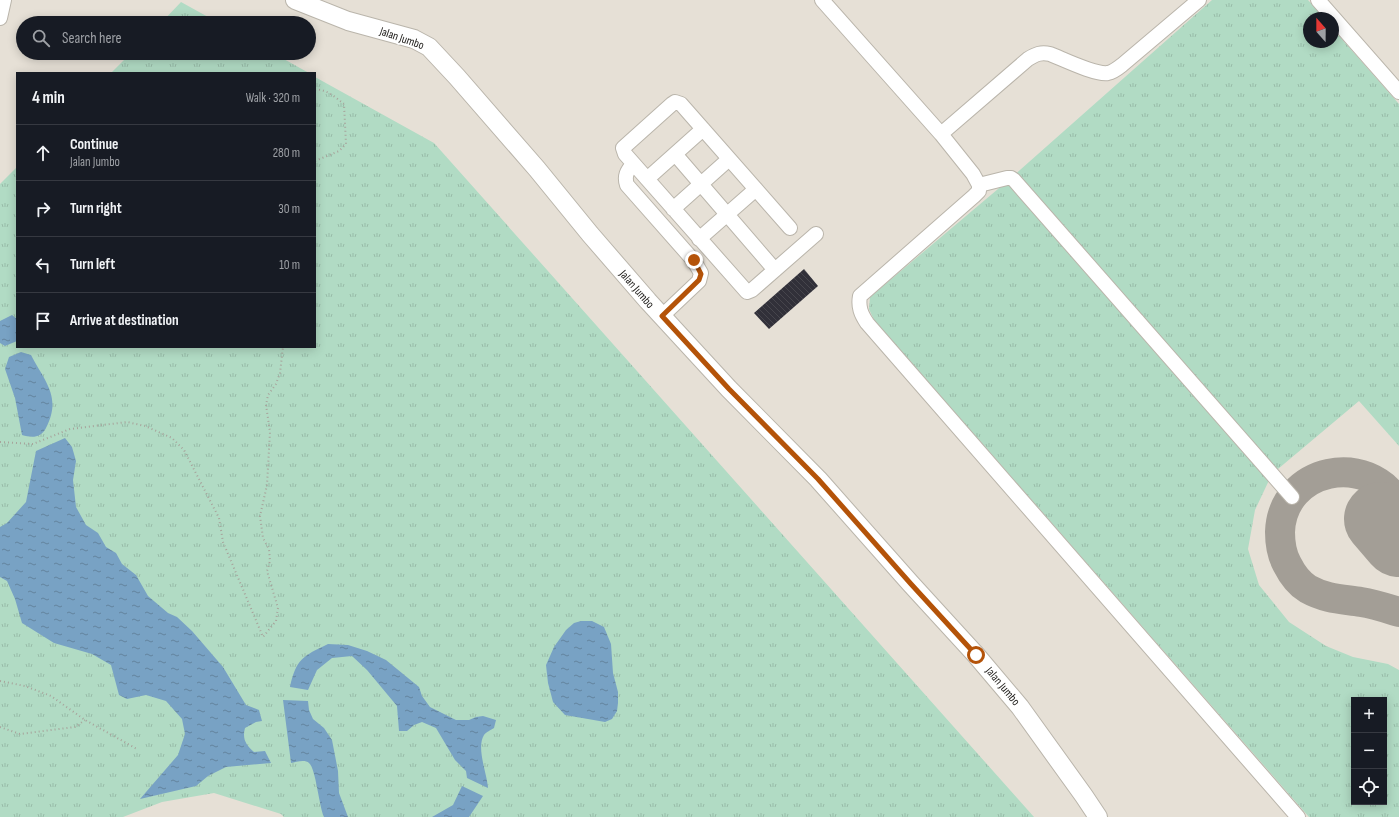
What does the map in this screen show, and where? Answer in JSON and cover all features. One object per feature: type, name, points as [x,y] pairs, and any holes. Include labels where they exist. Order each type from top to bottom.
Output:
[{"type":"main road","name":"Jalan Jumbo","points":[[295,0],[348,21],[414,39],[429,47],[497,123],[590,234],[662,316],[729,389],[818,479],[976,655],[1020,707],[1098,817]]},
{"type":"lane","points":[[0,18],[4,0]]},
{"type":"lane","points":[[822,0],[941,134],[979,185],[979,191],[974,196],[860,296],[858,304],[861,313],[872,329],[1298,817]]},
{"type":"lane","points":[[941,134],[1028,59],[1036,54],[1050,54],[1091,70],[1101,73],[1108,73],[1122,65],[1199,0]]},
{"type":"lane","points":[[1318,0],[1399,92]]},
{"type":"lane","points":[[790,228],[681,104],[675,102],[672,104],[623,148],[625,154],[747,292],[752,290],[816,234]]},
{"type":"lane","points":[[647,179],[703,129]]},
{"type":"lane","points":[[675,154],[775,270]]},
{"type":"lane","points":[[673,209],[729,159]]},
{"type":"lane","points":[[634,164],[627,170],[626,173],[625,179],[627,185],[694,260],[701,274],[699,280],[662,316]]},
{"type":"lane","points":[[979,185],[1007,178],[1014,180],[1292,497]]},
{"type":"lane","points":[[699,239],[756,189]]},
{"type":"path","points":[[316,90],[319,89],[332,95],[344,104],[346,144],[339,151],[316,161]]},
{"type":"path","points":[[0,442],[33,444],[70,429],[127,422],[145,426],[172,438],[184,450],[219,518],[223,542],[263,637],[276,621],[278,608],[267,571],[270,561],[269,549],[263,538],[260,516],[267,485],[270,432],[266,405],[268,395],[276,384],[280,372],[284,348]]},
{"type":"path","points":[[0,681],[25,686],[51,696],[85,720],[137,749]]},
{"type":"path","points":[[0,727],[20,734],[75,727],[85,720]]},
{"type":"green space","points":[[1212,0],[1308,0],[1319,12],[1303,12],[1303,48],[1339,48],[1339,36],[1399,104],[1399,446],[1359,401],[1272,474],[1255,510],[1248,549],[1259,585],[1289,622],[1326,646],[1353,657],[1388,664],[1399,670],[1399,817],[1309,817],[874,320],[869,309],[870,297],[1011,178]]},
{"type":"green space","points":[[181,2],[206,16],[168,16]]},
{"type":"green space","points":[[124,60],[286,60],[307,72],[112,72]]},
{"type":"green space","points":[[316,78],[434,143],[1034,817],[284,817],[281,814],[214,793],[162,802],[123,817],[0,817],[0,184],[16,168],[16,348],[316,348]]},
{"type":"water","points":[[12,315],[16,318],[16,341],[5,346],[0,343],[0,321]]},
{"type":"water","points":[[21,352],[31,355],[50,390],[52,398],[51,417],[46,428],[42,434],[29,437],[22,435],[15,398],[5,369],[9,357]]},
{"type":"water","points":[[65,438],[72,447],[76,461],[73,480],[76,507],[86,525],[98,533],[106,547],[116,553],[122,564],[136,575],[148,596],[168,613],[177,617],[192,631],[223,667],[246,705],[259,710],[262,721],[256,722],[245,728],[244,739],[254,752],[265,751],[271,763],[226,767],[208,776],[196,786],[140,799],[178,755],[185,734],[182,719],[166,701],[146,695],[127,699],[119,695],[111,665],[92,654],[54,643],[22,623],[15,599],[7,581],[0,577],[0,527],[7,523],[26,502],[36,451]]},
{"type":"water","points":[[581,621],[592,621],[604,627],[611,644],[613,673],[618,692],[618,703],[617,711],[612,719],[605,722],[565,715],[553,702],[548,683],[546,665],[554,647],[566,630],[574,623]]},
{"type":"water","points":[[328,644],[348,645],[367,651],[386,660],[419,687],[422,696],[430,707],[456,720],[469,720],[483,716],[496,720],[494,728],[484,735],[481,747],[488,788],[467,778],[466,771],[455,760],[436,728],[422,722],[414,725],[407,731],[399,731],[397,706],[367,670],[352,656],[332,658],[317,670],[308,690],[290,687],[298,664],[307,655]]},
{"type":"water","points":[[283,700],[308,701],[309,710],[313,719],[324,728],[332,740],[338,771],[339,793],[348,817],[324,817],[314,772],[309,763],[300,761],[291,763]]},
{"type":"water","points":[[462,786],[483,796],[469,817],[432,817],[453,805]]},
{"type":"building","points":[[804,269],[818,286],[769,329],[754,313]]},
{"type":"taxiway","points":[[1399,505],[1385,488],[1368,477],[1348,472],[1329,474],[1310,481],[1295,493],[1284,510],[1280,532],[1283,556],[1293,575],[1304,587],[1328,597],[1371,604],[1399,612]]},
{"type":"runway","points":[[1381,519],[1399,540]]},
{"type":"route","points":[[694,260],[701,274],[699,280],[662,316],[729,389],[818,479],[976,655]]}]
